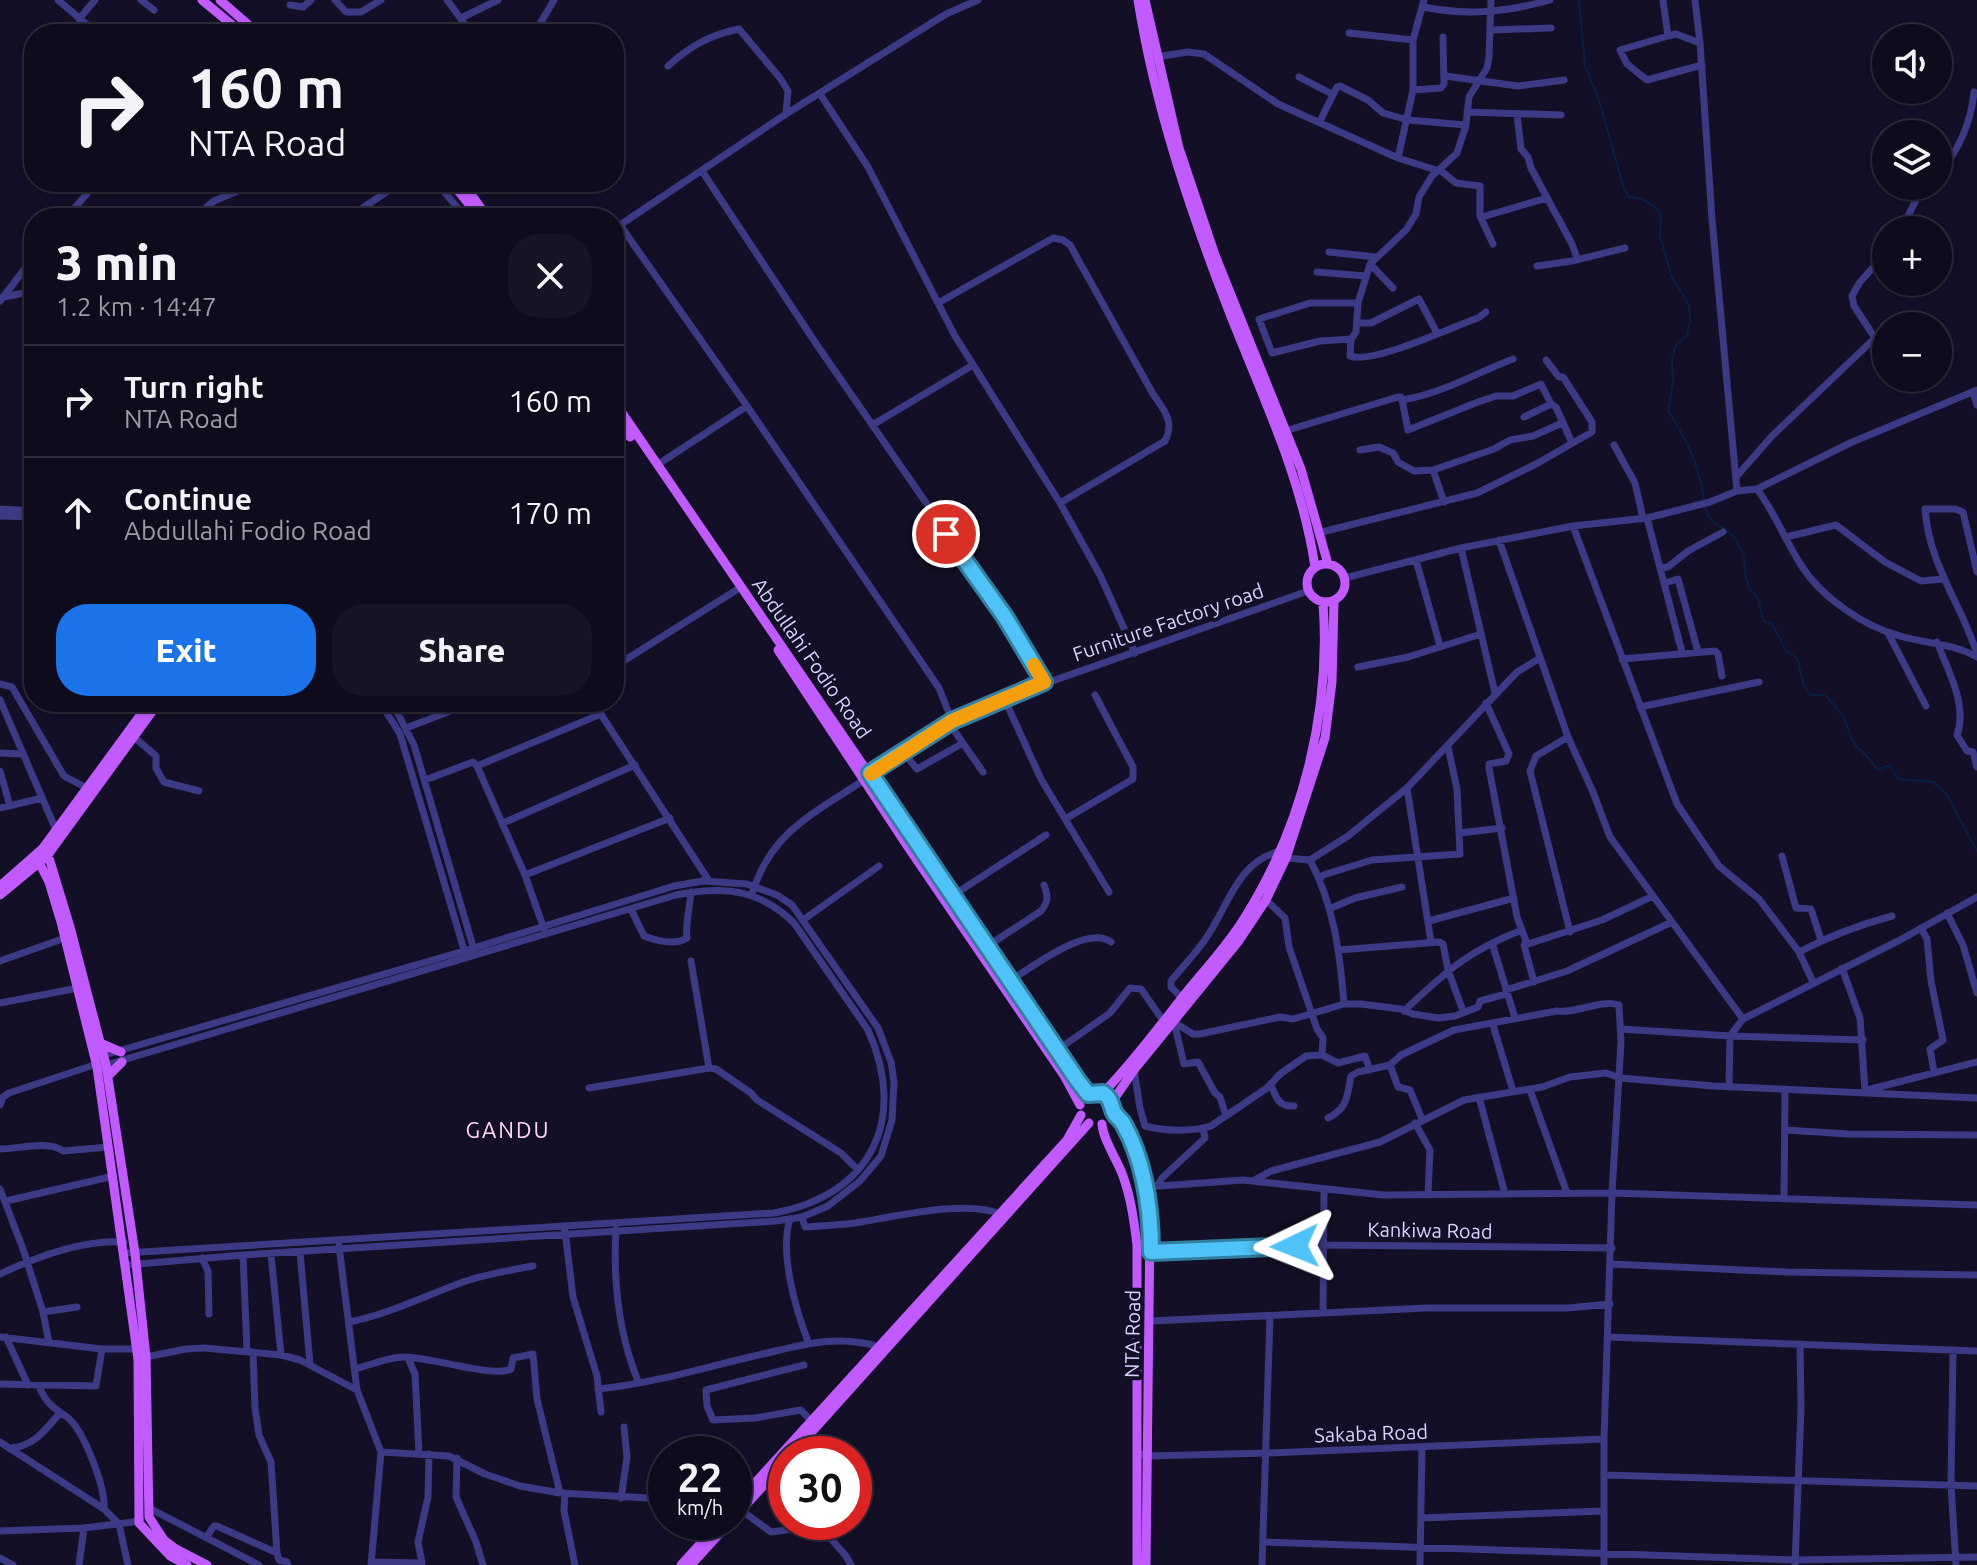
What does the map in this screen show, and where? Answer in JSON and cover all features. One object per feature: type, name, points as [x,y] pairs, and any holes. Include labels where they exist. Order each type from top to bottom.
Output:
[{"type":"main road","points":[[202,0],[228,23]]},
{"type":"main road","points":[[220,0],[248,24]]},
{"type":"main road","points":[[1138,0],[1160,101],[1185,191],[1294,474],[1310,533],[1315,567]]},
{"type":"main road","points":[[1145,0],[1179,148],[1196,200],[1305,482],[1328,564]]},
{"type":"main road","points":[[459,192],[472,208]]},
{"type":"main road","name":"Abdullahi Fodio Road","points":[[624,416],[1065,1077],[1083,1114]]},
{"type":"main road","name":"Abdullahi Fodio Road","points":[[624,427],[1088,1094]]},
{"type":"main road","points":[[1328,564],[1342,571],[1346,588],[1334,602],[1323,603],[1314,599],[1308,591],[1307,578],[1315,567],[1328,564]]},
{"type":"main road","points":[[752,1494],[812,1422],[1067,1140],[1083,1114],[1088,1094],[1103,1093],[1169,1022],[1238,942],[1266,900],[1325,738],[1332,682],[1334,602]]},
{"type":"main road","points":[[1083,1114],[1102,1124],[1107,1122],[1134,1070],[1169,1022],[1182,998],[1244,920],[1283,854],[1319,716],[1325,635],[1323,603]]},
{"type":"main road","points":[[0,886],[42,856],[56,830],[143,712]]},
{"type":"main road","points":[[0,895],[42,856],[152,712]]},
{"type":"main road","points":[[42,856],[101,1064],[146,1357],[149,1512],[164,1540],[207,1565]]},
{"type":"main road","points":[[42,856],[70,927],[100,1043],[109,1147],[129,1255],[137,1349],[139,1523],[171,1560],[187,1565]]},
{"type":"main road","points":[[100,1043],[122,1057]]},
{"type":"main road","points":[[101,1064],[122,1057]]},
{"type":"main road","points":[[1103,1093],[1113,1107]]},
{"type":"main road","name":"NTA Road","points":[[1113,1107],[1125,1127],[1146,1187],[1151,1252],[1151,1321],[1137,1565]]},
{"type":"main road","points":[[807,1436],[1083,1114]]},
{"type":"main road","name":"NTA Road","points":[[1102,1124],[1103,1136],[1111,1146],[1129,1194],[1137,1245],[1146,1565]]},
{"type":"main road","points":[[752,1496],[768,1480]]},
{"type":"main road","points":[[681,1565],[704,1540]]},
{"type":"main road","points":[[691,1565],[713,1540]]},
{"type":"street","points":[[58,0],[85,24]]},
{"type":"street","points":[[79,19],[95,0]]},
{"type":"street","points":[[141,0],[154,10]]},
{"type":"street","points":[[290,5],[303,7],[311,0]]},
{"type":"street","points":[[335,0],[346,12],[361,12],[381,0]]},
{"type":"street","points":[[447,0],[465,24]]},
{"type":"street","points":[[461,18],[498,0]]},
{"type":"street","points":[[540,24],[554,0]]},
{"type":"street","points":[[624,222],[786,114],[946,14],[978,0]]},
{"type":"street","points":[[1486,312],[1405,347],[1358,358],[1350,356],[1358,303],[1373,261],[1406,230],[1416,214],[1419,197],[1438,170],[1457,153],[1466,125],[1469,97],[1487,68],[1491,0]]},
{"type":"street","points":[[1398,158],[1413,90],[1413,40],[1424,4],[1450,12],[1491,13],[1550,0]]},
{"type":"street","points":[[1663,0],[1668,36]]},
{"type":"street","points":[[1695,0],[1737,491]]},
{"type":"street","points":[[1491,30],[1551,28]]},
{"type":"street","points":[[668,66],[690,46],[722,31],[739,29],[788,91],[786,114]]},
{"type":"street","points":[[1349,33],[1413,40]]},
{"type":"street","points":[[1700,43],[1676,34],[1620,50],[1627,64],[1647,80],[1702,65]]},
{"type":"street","points":[[1443,37],[1442,72],[1445,76],[1518,86],[1564,80]]},
{"type":"street","points":[[1156,57],[1188,52],[1204,54],[1278,104],[1398,158],[1438,170],[1456,183],[1480,186],[1482,217],[1493,244]]},
{"type":"street","points":[[1413,90],[1441,88],[1445,76]]},
{"type":"street","points":[[1299,77],[1332,94]]},
{"type":"street","points":[[1320,121],[1332,94],[1340,86],[1368,100],[1383,113],[1408,120],[1466,125]]},
{"type":"street","points":[[1952,156],[1971,113],[1974,92]]},
{"type":"street","points":[[820,94],[868,167],[973,365],[1060,503],[1100,575],[1135,653]]},
{"type":"street","points":[[1467,112],[1561,115]]},
{"type":"street","points":[[1517,114],[1521,149],[1528,157],[1577,258]]},
{"type":"street","points":[[702,171],[817,345],[1005,617],[1044,682]]},
{"type":"street","points":[[75,208],[88,192]]},
{"type":"street","points":[[205,208],[235,192]]},
{"type":"street","points":[[363,208],[386,192]]},
{"type":"street","points":[[444,192],[458,208]]},
{"type":"street","points":[[1482,217],[1547,198]]},
{"type":"street","points":[[624,237],[747,406],[939,688],[950,722],[983,772]]},
{"type":"street","points":[[938,303],[1053,238],[1070,245],[1153,394],[1168,415],[1170,426],[1165,441],[1060,503]]},
{"type":"street","points":[[1537,266],[1625,248]]},
{"type":"street","points":[[1329,252],[1373,261],[1393,288]]},
{"type":"street","points":[[1736,477],[1772,436],[1875,338],[1854,306],[1852,296],[1872,269]]},
{"type":"street","points":[[2,299],[24,270]]},
{"type":"street","points":[[1317,272],[1366,276]]},
{"type":"street","points":[[2,299],[24,294]]},
{"type":"street","points":[[1357,323],[1371,323],[1417,299],[1437,333]]},
{"type":"street","points":[[1351,339],[1320,341],[1272,353],[1259,319],[1310,303],[1358,303]]},
{"type":"street","points":[[1402,400],[1454,385],[1513,359]]},
{"type":"street","points":[[1318,533],[1477,493],[1592,432],[1594,426],[1563,377],[1559,377],[1546,360]]},
{"type":"street","points":[[874,424],[973,365]]},
{"type":"street","points":[[1285,431],[1398,397],[1402,400],[1408,430],[1478,402],[1496,396],[1513,396],[1539,384],[1556,407],[1572,443]]},
{"type":"street","points":[[1345,578],[1499,540],[1573,526],[1645,518],[1710,502],[1737,491],[1757,489],[1850,443],[1975,391],[1977,405]]},
{"type":"street","points":[[1524,417],[1551,404]]},
{"type":"street","points":[[657,465],[747,406]]},
{"type":"street","points":[[1360,450],[1379,447],[1393,453],[1398,462],[1414,471],[1433,470],[1562,423]]},
{"type":"street","points":[[1614,445],[1635,483],[1682,652]]},
{"type":"street","points":[[1433,470],[1444,502]]},
{"type":"street","points":[[1757,489],[1801,565],[1818,587],[1867,622],[1887,631],[1937,642],[1977,656]]},
{"type":"street","points":[[0,509],[24,510]]},
{"type":"street","points":[[1977,572],[1963,512],[1925,509],[1932,552],[1967,624],[1977,656]]},
{"type":"street","points":[[0,516],[24,517]]},
{"type":"street","points":[[1786,537],[1836,525],[1885,562],[1921,581],[1943,579]]},
{"type":"street","points":[[1573,526],[1677,804],[1719,866],[1759,899],[1799,952],[1813,982]]},
{"type":"street","points":[[1661,568],[1668,567],[1688,551],[1723,532]]},
{"type":"street","points":[[1499,540],[1568,737],[1610,837],[1743,1019]]},
{"type":"street","points":[[1461,548],[1495,693]]},
{"type":"street","points":[[1416,560],[1440,646]]},
{"type":"street","points":[[1665,583],[1678,579],[1698,652]]},
{"type":"street","points":[[624,661],[738,589]]},
{"type":"street","name":"Furniture Factory road","points":[[754,891],[771,850],[794,825],[950,722],[1044,682],[1308,591]]},
{"type":"street","points":[[1967,624],[1977,620]]},
{"type":"street","points":[[1887,631],[1926,706]]},
{"type":"street","points":[[1358,667],[1408,657],[1481,634]]},
{"type":"street","points":[[1937,642],[1960,705],[1961,722],[1957,735],[1967,751],[1974,748],[1977,767]]},
{"type":"street","points":[[1622,659],[1682,652],[1716,652],[1722,676]]},
{"type":"street","points":[[1182,998],[1171,987],[1171,981],[1209,934],[1242,875],[1254,861],[1283,854],[1310,860],[1348,836],[1407,788],[1517,672],[1540,658]]},
{"type":"street","points":[[1640,707],[1759,682]]},
{"type":"street","points":[[0,684],[12,687],[24,708]]},
{"type":"street","points":[[1067,818],[1133,779],[1133,767],[1095,695]]},
{"type":"street","points":[[1004,698],[1041,779],[1109,892]]},
{"type":"street","points":[[0,700],[56,830]]},
{"type":"street","points":[[1486,703],[1509,754],[1506,761],[1489,764],[1489,768],[1534,982]]},
{"type":"street","points":[[27,712],[64,776],[87,788]]},
{"type":"street","points":[[386,712],[400,734],[470,954]]},
{"type":"street","points":[[397,712],[425,780],[470,954]]},
{"type":"street","points":[[406,728],[448,712]]},
{"type":"street","points":[[477,766],[601,714],[709,881]]},
{"type":"street","points":[[134,737],[156,756],[156,768],[164,782],[199,791]]},
{"type":"street","points":[[1568,737],[1536,756],[1530,771],[1570,932]]},
{"type":"street","points":[[903,752],[917,769],[963,743]]},
{"type":"street","points":[[1320,879],[1323,875],[1372,860],[1460,854],[1457,789],[1448,747]]},
{"type":"street","points":[[0,753],[22,754]]},
{"type":"street","points":[[425,780],[473,762],[477,766],[525,875],[544,931]]},
{"type":"street","points":[[503,823],[635,765]]},
{"type":"street","points":[[0,771],[10,806]]},
{"type":"street","points":[[1407,788],[1431,942]]},
{"type":"street","points":[[0,808],[42,798]]},
{"type":"street","points":[[525,875],[670,818]]},
{"type":"street","points":[[1460,833],[1502,828]]},
{"type":"street","points":[[952,896],[1046,835]]},
{"type":"street","points":[[1782,856],[1796,908],[1811,909],[1821,940]]},
{"type":"street","points":[[1310,860],[1320,879],[1339,950],[1344,1004]]},
{"type":"street","points":[[803,920],[879,866]]},
{"type":"street","points":[[0,1105],[9,1093],[122,1057],[470,954],[674,886],[709,881],[747,884],[794,923],[878,1028],[891,1062],[894,1082],[892,1120],[881,1156],[860,1181],[828,1206],[802,1217],[129,1255]]},
{"type":"street","points":[[986,947],[1041,911],[1047,904],[1044,885]]},
{"type":"street","points":[[1329,909],[1355,898],[1402,887]]},
{"type":"street","points":[[544,931],[691,892],[723,889],[754,891],[785,899],[803,920],[851,996],[876,1047],[885,1084],[883,1119],[873,1151],[858,1170],[823,1199],[774,1213],[616,1227]]},
{"type":"street","points":[[631,909],[644,936],[681,942],[687,938],[691,892]]},
{"type":"street","points":[[1524,945],[1570,932],[1653,896]]},
{"type":"street","points":[[1729,1087],[1730,1036],[1743,1019],[1977,897]]},
{"type":"street","points":[[1429,921],[1514,898]]},
{"type":"street","points":[[1266,900],[1285,918],[1289,947],[1323,1038],[1322,1055]]},
{"type":"street","points":[[1947,913],[1963,945],[1977,993]]},
{"type":"street","points":[[1799,952],[1859,925],[1892,916]]},
{"type":"street","points":[[1506,990],[1567,971],[1672,922]]},
{"type":"street","points":[[1921,928],[1927,939],[1931,981],[1943,1040],[1930,1049],[1934,1072]]},
{"type":"street","points":[[1404,1011],[1472,952],[1522,930]]},
{"type":"street","points":[[0,961],[65,938]]},
{"type":"street","points":[[1009,981],[1083,938],[1105,938],[1111,942]]},
{"type":"street","points":[[1339,950],[1431,942],[1443,944],[1448,970],[1463,1011]]},
{"type":"street","points":[[1492,943],[1515,1018]]},
{"type":"street","points":[[691,961],[709,1068]]},
{"type":"street","points":[[1842,968],[1860,1018],[1865,1091]]},
{"type":"street","points":[[0,1003],[78,988]]},
{"type":"street","points":[[1056,1051],[1110,1013],[1130,988],[1141,989],[1169,1022],[1184,1064],[1198,1062],[1220,1097],[1226,1116]]},
{"type":"street","points":[[1169,1022],[1193,1034],[1200,1034],[1280,1017],[1293,1019],[1344,1004],[1361,1004],[1438,1018],[1455,1016],[1478,1007],[1480,1001],[1506,994],[1506,990]]},
{"type":"street","points":[[1328,1118],[1344,1106],[1349,1096],[1351,1076],[1390,1065],[1401,1055],[1454,1030],[1493,1025],[1515,1018],[1619,1005],[1620,1078],[1612,1193],[1604,1439],[1604,1565]]},
{"type":"street","points":[[1493,1025],[1513,1091]]},
{"type":"street","points":[[1621,1029],[1863,1040]]},
{"type":"street","points":[[1125,1127],[1203,1128],[1271,1085],[1280,1074],[1310,1054],[1322,1055],[1338,1063],[1365,1056],[1370,1070]]},
{"type":"street","points":[[1865,1091],[1977,1062]]},
{"type":"street","points":[[1390,1065],[1398,1087],[1410,1090],[1430,1150],[1428,1195]]},
{"type":"street","points":[[589,1088],[716,1069],[757,1100],[841,1153],[858,1170]]},
{"type":"street","points":[[1134,1070],[1145,1126]]},
{"type":"street","points":[[1255,1180],[1285,1166],[1380,1142],[1464,1100],[1530,1090],[1570,1077],[1606,1073],[1620,1078],[1729,1087],[1977,1098]]},
{"type":"street","points":[[1271,1085],[1278,1102],[1294,1106]]},
{"type":"street","points":[[1784,1198],[1785,1089]]},
{"type":"street","points":[[1530,1090],[1567,1193]]},
{"type":"street","points":[[1479,1097],[1505,1194]]},
{"type":"street","points":[[1158,1185],[1205,1138],[1203,1128]]},
{"type":"street","points":[[1786,1130],[1977,1135]]},
{"type":"street","points":[[0,1149],[50,1146],[63,1151],[109,1147]]},
{"type":"street","points":[[4,1203],[114,1176]]},
{"type":"street","points":[[1146,1187],[1255,1180],[1324,1191],[1383,1195],[1612,1193],[1977,1205]]},
{"type":"street","points":[[0,1189],[43,1312],[49,1343]]},
{"type":"street","points":[[1323,1313],[1324,1191]]},
{"type":"street","points":[[802,1217],[805,1227],[967,1208],[986,1208],[1000,1214]]},
{"type":"street","points":[[790,1219],[786,1232],[791,1281],[809,1344]]},
{"type":"street","points":[[616,1227],[614,1257],[618,1305],[631,1365],[638,1381]]},
{"type":"street","points":[[565,1230],[573,1297],[597,1376],[601,1412]]},
{"type":"street","points":[[0,1274],[27,1262],[87,1245],[129,1255],[202,1258],[300,1252],[339,1245]]},
{"type":"street","points":[[339,1245],[357,1390],[381,1452],[371,1563],[422,1563],[418,1535],[428,1497],[429,1454]]},
{"type":"street","name":"Kankiwa Road","points":[[1151,1252],[1323,1245],[1612,1248]]},
{"type":"street","points":[[300,1252],[310,1364]]},
{"type":"street","points":[[271,1254],[281,1355]]},
{"type":"street","points":[[243,1255],[255,1408],[259,1435],[271,1462],[277,1553],[279,1560],[288,1565]]},
{"type":"street","points":[[202,1258],[208,1271],[209,1314]]},
{"type":"street","points":[[1611,1264],[1787,1272],[1977,1275]]},
{"type":"street","points":[[349,1322],[381,1315],[397,1306],[487,1274],[533,1266]]},
{"type":"street","points":[[1151,1321],[1426,1308],[1546,1309],[1610,1304]]},
{"type":"street","points":[[43,1312],[77,1307]]},
{"type":"street","points":[[1262,1565],[1268,1453],[1270,1316]]},
{"type":"street","points":[[3,1337],[102,1349],[137,1349]]},
{"type":"street","points":[[3,1337],[28,1385]]},
{"type":"street","points":[[1609,1337],[1977,1351]]},
{"type":"street","points":[[598,1389],[651,1381],[823,1340],[858,1340],[880,1347]]},
{"type":"street","points":[[1796,1562],[1800,1344]]},
{"type":"street","points":[[0,1384],[96,1386],[102,1349]]},
{"type":"street","points":[[146,1357],[186,1349],[281,1355],[310,1364],[357,1390]]},
{"type":"street","points":[[1953,1350],[1951,1485],[1955,1561]]},
{"type":"street","points":[[355,1369],[407,1357],[430,1358],[498,1373],[511,1369],[513,1358],[533,1354],[537,1399],[562,1493],[575,1565]]},
{"type":"street","points":[[407,1357],[415,1374],[419,1453]]},
{"type":"street","points":[[804,1365],[706,1390],[704,1394],[713,1420],[755,1418],[801,1410],[812,1422]]},
{"type":"street","points":[[39,1386],[44,1400],[69,1419],[89,1453],[103,1489],[104,1509]]},
{"type":"street","points":[[12,1448],[26,1446],[38,1439],[59,1414]]},
{"type":"street","points":[[621,1498],[627,1457],[624,1427]]},
{"type":"street","name":"Sakaba Road","points":[[1143,1455],[1604,1439]]},
{"type":"street","points":[[0,1442],[104,1509],[119,1524],[128,1565]]},
{"type":"street","points":[[1420,1565],[1422,1447]]},
{"type":"street","points":[[381,1452],[457,1458],[485,1474],[520,1486],[562,1493],[648,1499]]},
{"type":"street","points":[[457,1458],[456,1497],[483,1565]]},
{"type":"street","points":[[1605,1475],[1977,1486]]},
{"type":"street","points":[[1421,1518],[1603,1511]]},
{"type":"street","points":[[0,1531],[139,1523],[149,1512],[207,1536]]},
{"type":"street","points":[[752,1522],[771,1532],[794,1529],[824,1531],[851,1565]]},
{"type":"street","points":[[259,1565],[205,1539],[217,1526],[277,1553]]},
{"type":"street","points":[[79,1565],[84,1528]]},
{"type":"street","points":[[1263,1542],[1602,1552],[1796,1562],[1955,1561],[1977,1557]]},
{"type":"street","points":[[0,1558],[13,1565]]},
{"type":"waterway","points":[[1579,0],[1585,65],[1599,100],[1624,189],[1629,197],[1647,202],[1661,214],[1660,235],[1671,276],[1689,305],[1687,335],[1676,345],[1672,359],[1673,383],[1668,411],[1692,454],[1704,501]]},
{"type":"waterway","points":[[1705,507],[1711,519],[1731,534],[1740,546],[1747,581],[1758,600],[1764,621],[1772,624],[1786,651],[1797,658],[1804,686],[1810,695],[1825,695],[1843,717],[1854,743],[1877,770],[1889,765],[1899,779],[1933,782],[1947,795],[1977,851]]},
{"type":"slow traffic","points":[[871,774],[952,721],[1044,682],[1034,665]]},
{"type":"district","name":"GANDU","points":[[508,1129]]},
{"type":"route","points":[[946,534],[1005,617],[1044,682],[952,721],[870,773],[1078,1081],[1088,1094],[1103,1093],[1112,1102],[1113,1112],[1125,1127],[1143,1172],[1151,1252],[1295,1246]]}]
